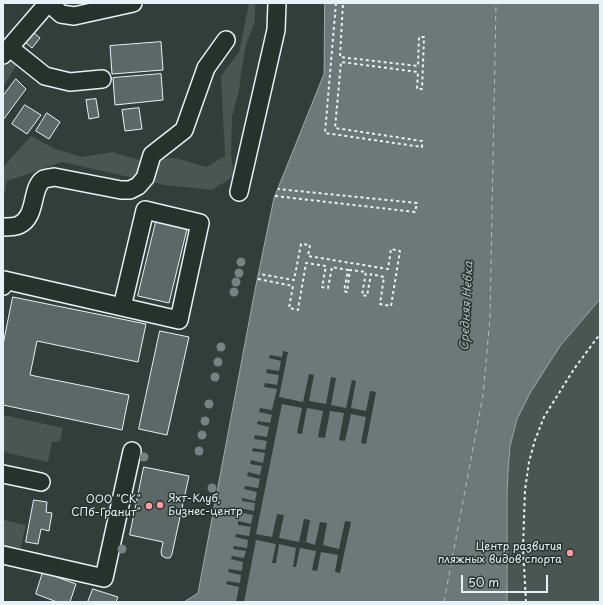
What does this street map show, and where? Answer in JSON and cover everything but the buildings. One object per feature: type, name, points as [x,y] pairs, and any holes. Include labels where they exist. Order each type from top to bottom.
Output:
[{"type":"lane","points":[[102,79],[70,82],[45,76],[6,52],[48,3],[61,14],[74,16],[133,3]]},
{"type":"lane","points":[[239,192],[276,30],[277,3]]},
{"type":"lane","points":[[3,227],[18,225],[26,219],[32,210],[38,185],[45,179],[54,177],[121,190],[130,190],[138,186],[145,178],[152,154],[184,130],[206,68],[226,40]]},
{"type":"lane","points":[[3,286],[4,280],[178,320],[200,223],[145,210],[122,307]]},
{"type":"lane","points":[[3,555],[104,578],[132,451]]},
{"type":"lane","points":[[3,474],[41,482]]},
{"type":"path","points":[[336,3],[325,133],[422,147],[422,141],[335,128],[341,62],[418,72],[417,89],[422,89],[424,37],[419,37],[418,66],[340,57],[343,3]]},
{"type":"path","points":[[275,196],[415,212],[417,203],[278,189]]},
{"type":"path","points":[[258,279],[293,286],[289,308],[298,310],[306,263],[326,266],[322,287],[328,288],[332,267],[348,270],[344,291],[347,292],[350,270],[366,272],[362,295],[367,296],[371,274],[384,277],[380,304],[390,306],[400,251],[391,249],[388,269],[308,256],[310,245],[301,244],[294,280],[259,274]]},
{"type":"path","points":[[526,602],[523,548],[525,490],[529,462],[535,440],[544,417],[574,369],[600,334]]},
{"type":"shaded area","points":[[249,3],[255,3],[255,21],[246,45],[239,90],[232,117],[231,154],[234,176],[212,190],[165,185],[62,162],[7,181],[3,201],[3,167],[31,136],[55,149],[82,157],[112,152],[140,160],[176,158],[206,167],[225,156],[221,76],[239,52]]},
{"type":"shaded area","points":[[5,61],[17,64],[3,87],[3,64]]},
{"type":"shaded area","points":[[600,299],[600,602],[507,602],[508,471],[510,446],[517,419],[530,393],[560,346]]},
{"type":"shaded area","points":[[4,415],[63,428],[60,441],[52,442],[48,462],[3,452]]},
{"type":"shaded area","points":[[4,520],[26,525],[20,550],[3,546]]},
{"type":"water","name":"Средняя Невка","points":[[325,3],[600,3],[600,299],[560,346],[530,393],[517,419],[510,446],[508,471],[507,602],[184,602],[198,593],[255,290],[274,198],[324,74]]},
{"type":"pier","points":[[283,351],[288,352],[279,397],[303,402],[309,374],[314,375],[309,401],[326,404],[331,377],[336,378],[331,405],[346,408],[352,380],[356,381],[351,408],[366,411],[370,391],[376,392],[366,444],[361,443],[366,417],[351,414],[345,441],[339,440],[344,413],[330,411],[325,438],[318,437],[323,411],[307,408],[302,434],[297,433],[302,408],[282,404],[256,534],[272,537],[277,514],[284,515],[279,538],[299,542],[304,519],[310,520],[306,542],[315,545],[320,522],[327,523],[323,545],[339,549],[345,521],[351,522],[340,573],[335,572],[338,555],[321,552],[317,571],[312,570],[316,551],[300,548],[296,567],[293,567],[296,548],[279,544],[276,563],[272,563],[276,544],[256,540],[244,602],[236,602],[239,587],[226,584],[227,581],[240,583],[241,575],[228,572],[229,569],[242,571],[243,562],[231,559],[232,556],[244,558],[246,551],[233,549],[234,546],[247,548],[248,540],[235,537],[236,534],[249,536],[251,527],[238,525],[238,521],[251,524],[253,515],[239,512],[240,508],[254,511],[255,503],[242,501],[242,498],[255,501],[257,492],[244,489],[245,486],[258,488],[260,479],[247,476],[248,472],[260,475],[262,466],[250,464],[251,460],[263,463],[265,453],[252,451],[253,448],[265,450],[267,441],[254,439],[255,435],[267,437],[269,427],[257,424],[258,421],[270,423],[272,415],[259,412],[260,408],[272,410],[277,389],[264,387],[265,383],[277,385],[279,375],[266,373],[267,369],[279,371],[281,361],[269,358],[270,355],[282,357]]},
{"type":"ferry route","points":[[444,602],[483,395],[490,318],[496,3]]},
{"type":"place","name":"Яхт-Клуб, Бизнес-центр","points":[[160,505]]},
{"type":"place","name":"ООО \"СК\" СПб-Гранит\"","points":[[149,506]]},
{"type":"place","name":"Центр развития пляжных видов спорта","points":[[570,553]]}]
